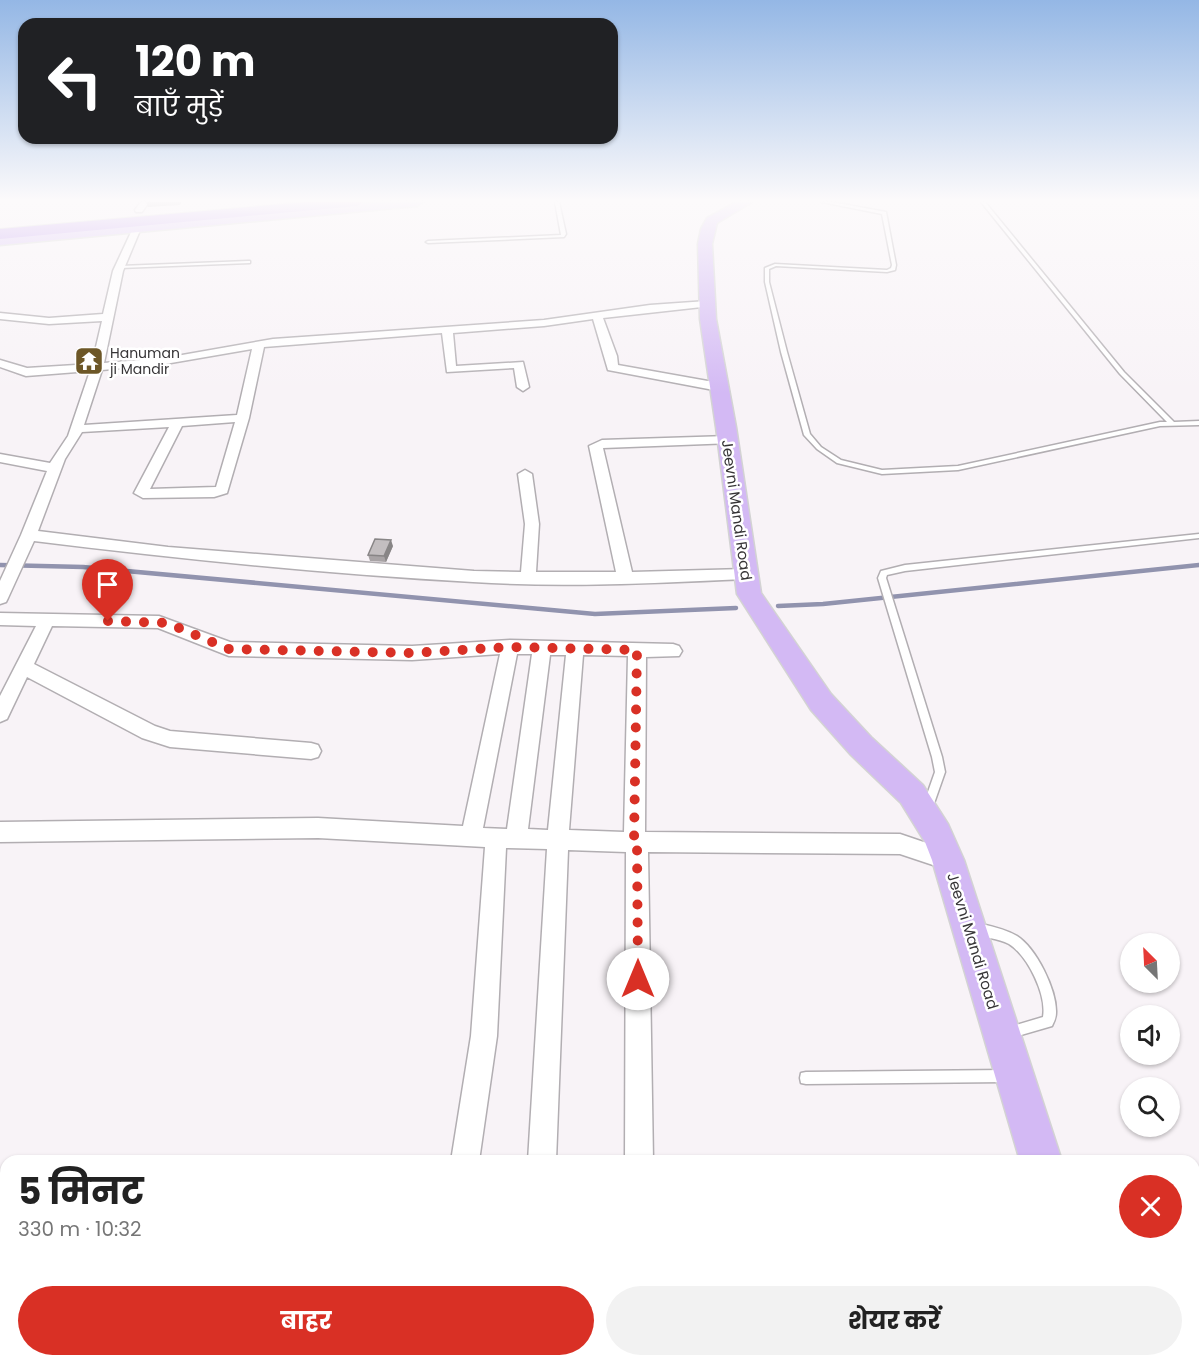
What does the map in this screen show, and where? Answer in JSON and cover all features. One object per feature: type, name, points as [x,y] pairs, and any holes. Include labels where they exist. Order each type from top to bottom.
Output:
[{"type":"main road","name":"Jeevni Mandi Road","points":[[706,266],[707,304],[728,440],[745,574],[750,594],[820,702],[861,746],[912,794],[925,814],[948,860],[1039,1155]]},
{"type":"street","points":[[0,598],[29,535],[55,468],[76,429],[97,367],[120,267]]},
{"type":"street","points":[[0,363],[26,372],[97,367],[165,360],[260,344],[544,323],[650,308],[707,304]]},
{"type":"street","points":[[597,315],[611,356],[612,368],[719,387]]},
{"type":"street","points":[[0,316],[49,321],[108,317]]},
{"type":"street","points":[[447,330],[451,370],[519,364],[523,387]]},
{"type":"street","points":[[178,422],[141,493],[214,493],[222,490],[243,418],[260,344]]},
{"type":"street","points":[[76,429],[243,418]]},
{"type":"street","points":[[625,578],[597,445],[728,440]]},
{"type":"street","points":[[0,458],[55,468]]},
{"type":"street","points":[[525,474],[532,524],[528,578]]},
{"type":"street","points":[[29,535],[168,552],[474,577],[625,578],[745,574]]},
{"type":"street","points":[[0,620],[159,622],[229,649],[428,653],[510,647],[673,651]]},
{"type":"street","points":[[0,714],[47,620]]},
{"type":"street","points":[[471,837],[510,647]]},
{"type":"street","points":[[466,1155],[484,1036],[506,838],[542,648]]},
{"type":"street","points":[[542,1155],[558,840],[575,649]]},
{"type":"street","points":[[637,650],[639,1155]]},
{"type":"street","points":[[23,667],[149,732],[170,739],[311,751]]},
{"type":"street","points":[[0,832],[318,828],[558,840],[900,844],[948,860]]},
{"type":"lane","points":[[120,267],[152,266]]},
{"type":"lane","points":[[773,266],[767,268],[767,282],[807,435],[819,448],[839,462],[882,472],[958,468],[1171,422],[1199,423]]},
{"type":"lane","points":[[788,266],[879,271],[893,268],[894,266]]},
{"type":"lane","points":[[1035,266],[1122,374],[1171,422]]},
{"type":"lane","points":[[925,814],[940,772],[882,578],[885,573],[892,569],[1199,536]]},
{"type":"lane","points":[[969,927],[1015,940],[1024,948],[1033,959],[1050,1007],[1051,1016],[1048,1023],[1001,1034]]},
{"type":"lane","points":[[807,1078],[1014,1076]]},
{"type":"building","points":[[375,539],[391,540],[384,556],[368,555]]},
{"type":"waterway","points":[[0,565],[83,567],[595,614],[736,608]]},
{"type":"waterway","points":[[778,606],[823,604],[1199,565]]},
{"type":"place","name":"Hanuman ji Mandir","points":[[89,361]]},
{"type":"route","points":[[108,621],[167,623],[229,649],[412,653],[510,647],[637,650],[634,842],[637,842],[638,979]]}]
